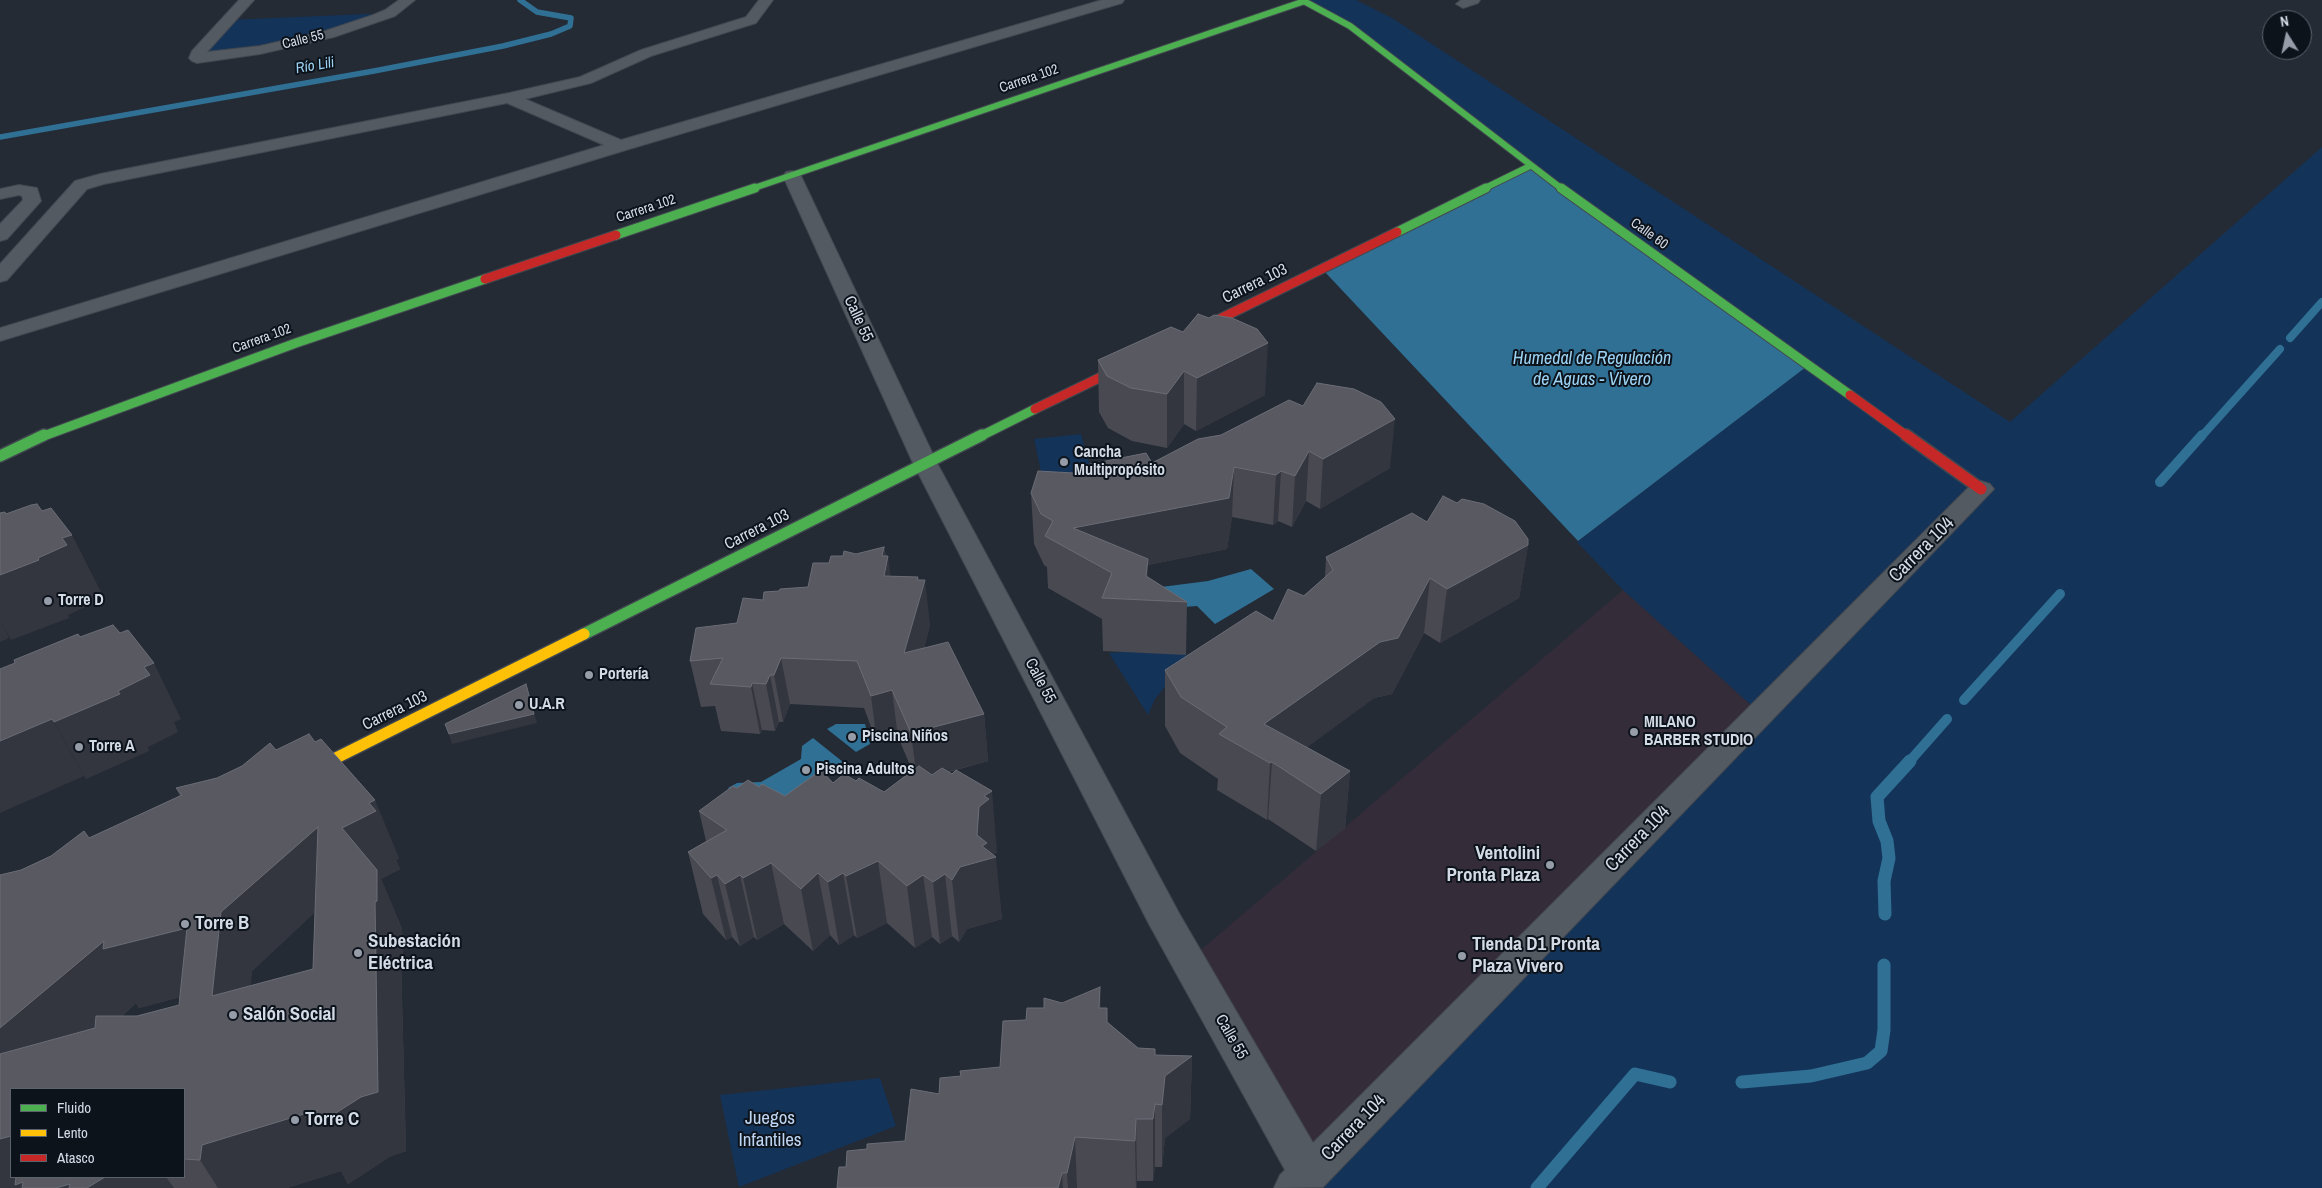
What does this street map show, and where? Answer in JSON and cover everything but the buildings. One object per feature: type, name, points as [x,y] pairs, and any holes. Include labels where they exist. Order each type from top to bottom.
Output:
[{"type":"street","name":"Calle 55","points":[[246,0],[197,54],[197,58],[228,56],[303,41],[378,18],[390,13],[408,0]]},
{"type":"street","points":[[0,276],[81,185],[110,177],[509,98],[584,80],[646,53],[751,20],[758,14],[766,0]]},
{"type":"street","points":[[0,335],[620,146],[1117,0]]},
{"type":"street","name":"Calle 60","points":[[1303,0],[1350,26],[1530,166],[1981,489]]},
{"type":"street","name":"Carrera 102","points":[[0,456],[32,440],[296,343],[792,176],[1303,0]]},
{"type":"street","points":[[509,98],[620,146]]},
{"type":"street","name":"Carrera 103","points":[[1178,340],[1530,166]]},
{"type":"street","name":"Calle 55","points":[[792,176],[925,463],[1302,1181]]},
{"type":"street","points":[[0,194],[19,190],[31,192],[32,201],[0,235]]},
{"type":"street","name":"Carrera 103","points":[[290,782],[925,463],[1143,357]]},
{"type":"street","name":"Carrera 104","points":[[1302,1181],[1981,489]]},
{"type":"shaded area","points":[[1623,590],[1761,714],[1309,1174],[1188,961]]},
{"type":"green space","points":[[1308,0],[1356,0],[1392,18],[2010,422],[2322,147],[2322,1188],[1295,1188],[1761,714],[1623,590],[1577,542],[1807,366]]},
{"type":"green space","points":[[390,13],[295,43],[197,54],[228,20]]},
{"type":"green space","name":"Cancha Multipropósito","points":[[1081,434],[1095,484],[1045,490],[1034,439]]},
{"type":"green space","points":[[1185,648],[1188,664],[1167,684],[1155,699],[1148,715],[1109,653]]},
{"type":"green space","name":"Juegos Infantiles","points":[[880,1078],[896,1126],[739,1187],[720,1095]]},
{"type":"water","name":"Humedal de Regulación de Aguas - Vivero","points":[[1530,166],[1806,367],[1578,541],[1324,271]]},
{"type":"water","points":[[1251,569],[1274,589],[1215,624],[1197,606],[1170,608],[1161,587],[1208,581]]},
{"type":"water","name":"Piscina Niños","points":[[836,724],[865,724],[870,744],[856,752],[827,729]]},
{"type":"water","name":"Piscina Adultos","points":[[813,738],[843,762],[816,778],[805,812],[753,811],[728,788],[737,783],[761,782],[801,759],[802,746]]},
{"type":"waterway","name":"Río Lili","points":[[0,137],[374,71],[503,46],[551,34],[570,26],[571,18],[537,12],[520,0]]},
{"type":"waterway","points":[[2290,338],[2322,302]]},
{"type":"waterway","points":[[2201,437],[2280,349]]},
{"type":"waterway","points":[[2160,482],[2202,435]]},
{"type":"waterway","points":[[1964,700],[2060,594]]},
{"type":"waterway","points":[[1909,762],[1947,719]]},
{"type":"waterway","points":[[1885,914],[1884,881],[1889,858],[1887,841],[1879,821],[1877,797],[1910,761]]},
{"type":"waterway","points":[[1742,1082],[1811,1076],[1867,1063],[1881,1051],[1884,1030],[1884,965]]},
{"type":"waterway","points":[[1537,1188],[1635,1074],[1670,1082]]},
{"type":"traffic: fast","points":[[1302,0],[1350,26],[1530,166],[1850,395]]},
{"type":"traffic: fast","points":[[616,235],[1305,1]]},
{"type":"traffic: fast","points":[[1397,232],[1530,166]]},
{"type":"traffic: fast","points":[[0,456],[32,440],[296,343],[485,279]]},
{"type":"traffic: fast","points":[[584,634],[1035,409]]},
{"type":"traffic: slow","points":[[304,774],[584,634]]},
{"type":"traffic: jam","points":[[1193,332],[1397,232]]},
{"type":"traffic: jam","points":[[485,279],[616,235]]},
{"type":"traffic: jam","points":[[1035,409],[1132,362]]},
{"type":"traffic: jam","points":[[1850,395],[1981,489]]},
{"type":"place","name":"Cancha Multipropósito","points":[[1064,462]]},
{"type":"place","name":"Torre D","points":[[48,601]]},
{"type":"place","name":"Portería","points":[[589,675]]},
{"type":"place","name":"U.A.R","points":[[519,705]]},
{"type":"place","name":"MILANO BARBER STUDIO","points":[[1634,732]]},
{"type":"place","name":"Piscina Niños","points":[[852,737]]},
{"type":"place","name":"Torre A","points":[[79,747]]},
{"type":"place","name":"Piscina Adultos","points":[[806,770]]},
{"type":"place","name":"Ventolini Pronta Plaza","points":[[1550,865]]},
{"type":"place","name":"Torre B","points":[[185,924]]},
{"type":"place","name":"Subestación Eléctrica","points":[[358,953]]},
{"type":"place","name":"Tienda D1 Pronta Plaza Vivero","points":[[1462,956]]},
{"type":"place","name":"Salón Social","points":[[233,1015]]},
{"type":"place","name":"Torre C","points":[[295,1120]]}]
